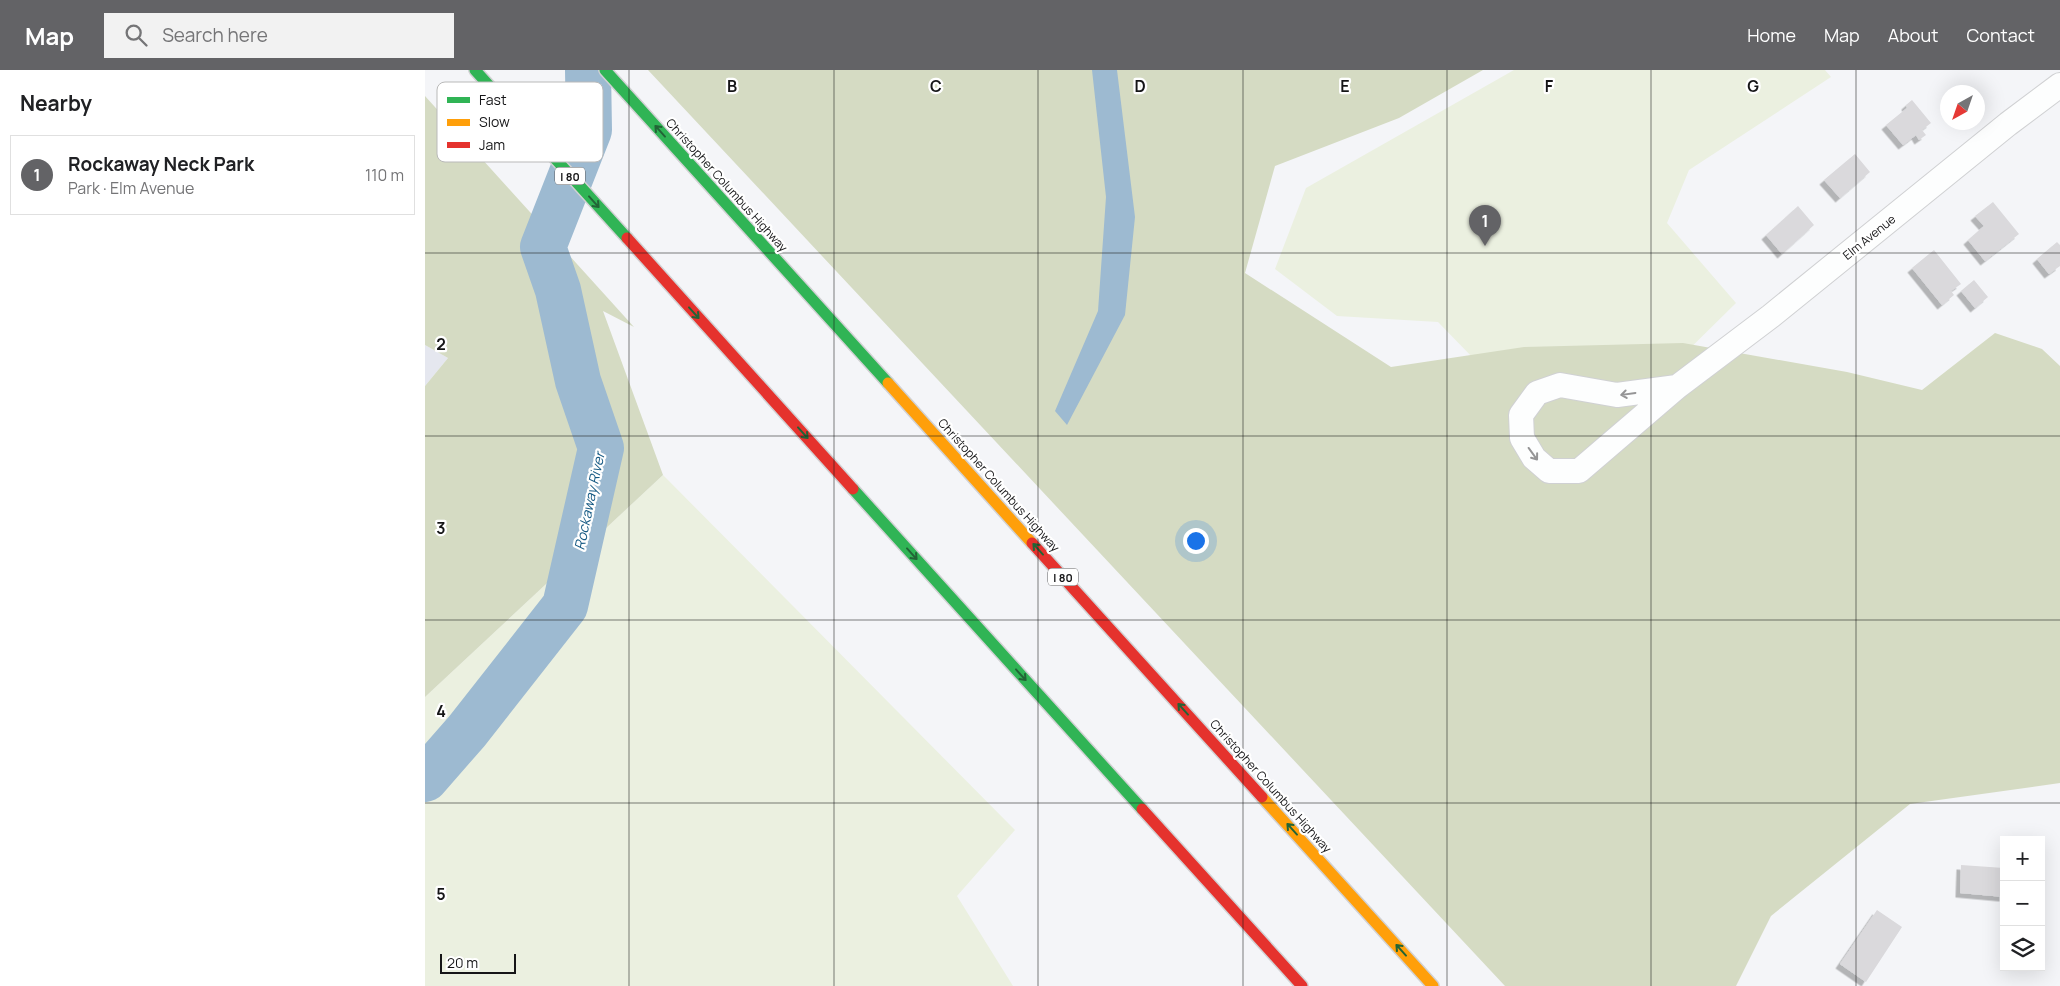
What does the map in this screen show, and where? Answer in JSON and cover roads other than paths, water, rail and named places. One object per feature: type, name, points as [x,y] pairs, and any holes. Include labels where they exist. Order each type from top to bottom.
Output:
[{"type":"highway","name":"Christopher Columbus Highway","points":[[605,70],[1433,986]]},
{"type":"highway","name":"I 80","points":[[558,162],[1302,986]]},
{"type":"street","name":"Elm Avenue","points":[[1677,387],[1617,395],[1560,385],[1537,393],[1521,415],[1522,438],[1535,458],[1549,471],[1579,471],[1677,387],[1771,316],[2008,124],[2060,85]]},
{"type":"water","points":[[1092,70],[1117,70],[1135,217],[1125,315],[1067,425],[1055,411],[1098,311],[1106,197]]},
{"type":"waterway","name":"Rockaway River","points":[[588,70],[588,82]]},
{"type":"waterway","name":"Rockaway River","points":[[425,779],[467,731],[565,606],[601,448],[578,381],[558,290],[543,247],[576,162]]},
{"type":"place","name":"Rockaway Neck Park","points":[[1485,246]]}]
